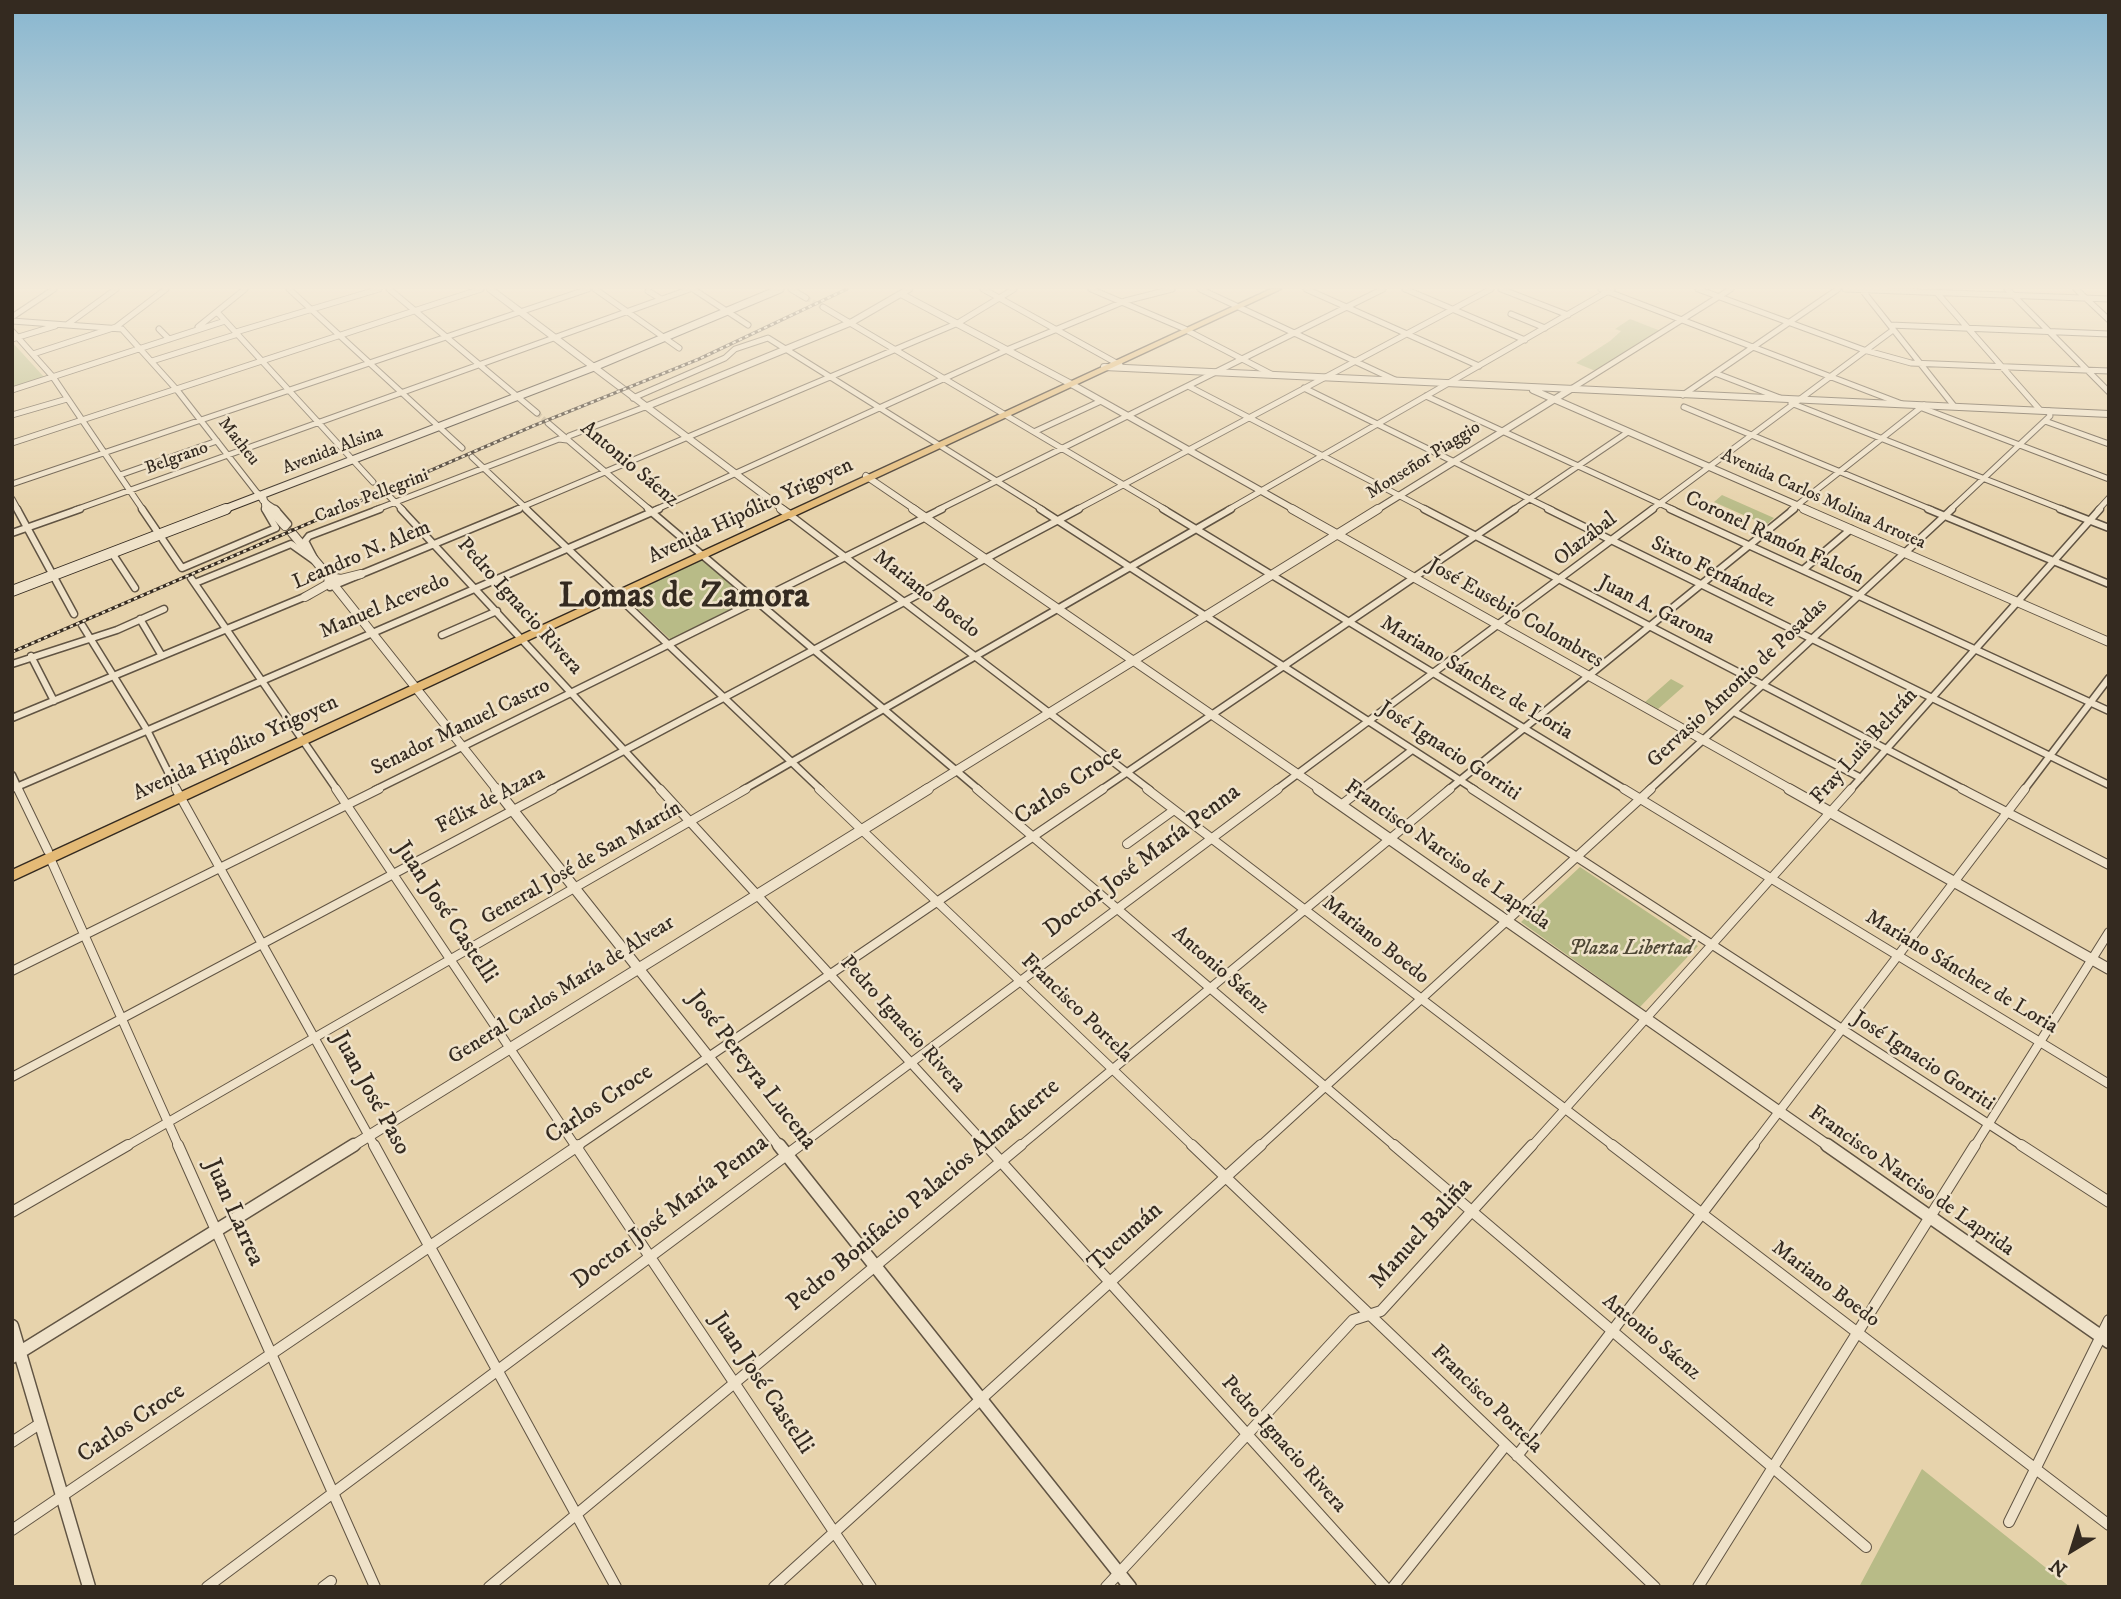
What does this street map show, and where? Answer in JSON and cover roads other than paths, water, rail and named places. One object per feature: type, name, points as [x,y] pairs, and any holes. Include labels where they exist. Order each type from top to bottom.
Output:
[{"type":"main road","name":"Avenida Alsina","points":[[52,574],[262,496],[599,364]]},
{"type":"main road","name":"Avenida Hipólito Yrigoyen","points":[[12,876],[49,855],[301,736],[1117,364]]},
{"type":"main road","name":"Avenida Alsina","points":[[12,589],[262,496]]},
{"type":"main road","name":"Avenida Hipólito Yrigoyen","points":[[12,868],[49,855]]},
{"type":"street","points":[[41,364],[106,453],[182,568],[283,525]]},
{"type":"street","points":[[12,390],[95,364]]},
{"type":"street","name":"Matheu","points":[[154,364],[283,525]]},
{"type":"street","points":[[12,443],[255,364]]},
{"type":"street","points":[[265,364],[373,482]]},
{"type":"street","points":[[12,484],[370,364]]},
{"type":"street","points":[[373,364],[462,448]]},
{"type":"street","name":"Belgrano","points":[[12,533],[483,364]]},
{"type":"street","name":"Mariano Boedo","points":[[590,364],[2109,1525]]},
{"type":"street","name":"José Ignacio Gorriti","points":[[634,398],[713,364]]},
{"type":"street","points":[[559,439],[570,437],[751,364]]},
{"type":"street","name":"José Ignacio Gorriti","points":[[809,364],[1130,566],[1988,1126],[2109,1202]]},
{"type":"street","name":"Leandro N. Alem","points":[[361,574],[864,364]]},
{"type":"street","name":"Mariano Sánchez de Loria","points":[[922,364],[2109,1084]]},
{"type":"street","name":"Manuel Acevedo","points":[[15,788],[737,475],[977,364]]},
{"type":"street","name":"José Eusebio Colombres","points":[[1035,364],[2109,969]]},
{"type":"street","name":"Senador Manuel Castro","points":[[12,971],[1233,364]]},
{"type":"street","points":[[1251,364],[1273,375]]},
{"type":"street","name":"Félix de Azara","points":[[12,1077],[1350,364]]},
{"type":"street","points":[[1361,364],[1395,380]]},
{"type":"street","points":[[1474,364],[1479,366]]},
{"type":"street","name":"General José de San Martín","points":[[12,1212],[1483,364]]},
{"type":"street","name":"Monseñor Piaggio","points":[[1133,660],[1614,364]]},
{"type":"street","points":[[1683,395],[1729,364]]},
{"type":"street","points":[[1798,364],[1902,404]]},
{"type":"street","name":"Olazábal","points":[[1296,773],[1499,625],[1846,364]]},
{"type":"street","points":[[1921,364],[1954,406]]},
{"type":"street","points":[[1937,364],[2109,371]]},
{"type":"street","points":[[1998,364],[2040,410]]},
{"type":"street","points":[[2081,364],[2109,392]]},
{"type":"street","points":[[479,365],[537,414]]},
{"type":"street","points":[[1114,365],[1782,399],[1797,402],[2109,414]]},
{"type":"street","points":[[1715,373],[1782,399]]},
{"type":"street","points":[[1584,383],[1583,386],[1588,390]]},
{"type":"street","name":"Juan A. Garona","points":[[1188,386],[2109,865]]},
{"type":"street","name":"Avenida Carlos Molina Arrotea","points":[[1525,386],[2109,642]]},
{"type":"street","name":"Sixto Fernández","points":[[1304,388],[2109,785]]},
{"type":"street","name":"Coronel Ramón Falcón","points":[[1426,396],[2109,711]]},
{"type":"street","points":[[12,415],[67,399]]},
{"type":"street","points":[[1036,431],[1101,401]]},
{"type":"street","points":[[1797,402],[2109,528]]},
{"type":"street","points":[[1922,406],[2109,479]]},
{"type":"street","name":"Pedro Bonifacio Palacios Almafuerte","points":[[489,1587],[1647,625],[1922,406]]},
{"type":"street","points":[[1684,407],[2109,584]]},
{"type":"street","name":"Gervasio Antonio de Posadas","points":[[1507,922],[1984,479],[2050,416],[2049,411]]},
{"type":"street","points":[[2045,421],[2109,444]]},
{"type":"street","name":"Antonio Sáenz","points":[[559,439],[559,435],[546,423],[550,422],[570,437]]},
{"type":"street","name":"Antonio Sáenz","points":[[548,424],[570,437],[606,472],[1866,1547]]},
{"type":"street","name":"Carlos Croce","points":[[12,1530],[1628,432]]},
{"type":"street","name":"Carlos Pellegrini","points":[[315,561],[306,538],[559,439]]},
{"type":"street","points":[[120,475],[217,441]]},
{"type":"street","name":"Francisco Portela","points":[[472,457],[1655,1587]]},
{"type":"street","name":"Francisco Narciso de Laprida","points":[[867,477],[1212,714],[1779,1114],[2105,1339]]},
{"type":"street","name":"Pedro Ignacio Rivera","points":[[386,493],[436,543],[908,1063],[1000,1160],[1385,1587]]},
{"type":"street","name":"Fray Luis Beltrán","points":[[1647,1019],[2109,498]]},
{"type":"street","points":[[12,499],[74,614]]},
{"type":"street","points":[[1804,569],[1851,529]]},
{"type":"street","name":"José Pereyra Lucena","points":[[292,533],[876,1263],[1130,1587]]},
{"type":"street","name":"Carlos Pellegrini","points":[[193,580],[292,544],[315,561]]},
{"type":"street","points":[[112,553],[135,588]]},
{"type":"street","points":[[305,597],[332,581],[361,574]]},
{"type":"street","name":"Juan José Castelli","points":[[193,580],[263,679],[871,1587]]},
{"type":"street","name":"Leandro N. Alem","points":[[12,718],[305,597]]},
{"type":"street","points":[[12,664],[164,609]]},
{"type":"street","points":[[442,635],[497,611]]},
{"type":"street","points":[[140,619],[162,656]]},
{"type":"street","name":"Juan José Paso","points":[[82,625],[147,730],[178,794],[222,867],[616,1587]]},
{"type":"street","points":[[31,656],[54,701]]},
{"type":"street","name":"General Carlos María de Alvear","points":[[16,1355],[1133,660]]},
{"type":"street","points":[[1517,1456],[2109,678]]},
{"type":"street","points":[[1734,712],[1861,778]]},
{"type":"street","points":[[1341,805],[1412,750]]},
{"type":"street","name":"Doctor José María Penna","points":[[207,1587],[1296,773]]},
{"type":"street","name":"Juan Larrea","points":[[12,775],[15,788],[49,855],[375,1587]]},
{"type":"street","points":[[1127,844],[1174,810]]},
{"type":"street","name":"Tucumán","points":[[774,1587],[1507,922]]},
{"type":"street","points":[[1698,1587],[2109,932]]},
{"type":"street","name":"Manuel Baliña","points":[[1106,1587],[1246,1432],[1353,1320],[1367,1313],[1381,1311],[1647,1019]]},
{"type":"street","points":[[2009,1522],[2105,1339],[2109,1320]]},
{"type":"street","points":[[12,1326],[16,1355],[41,1423],[89,1587]]},
{"type":"street","points":[[12,1442],[41,1423]]},
{"type":"street","points":[[1393,1587],[1506,1445]]},
{"type":"tunnel","points":[[537,413],[548,423]]},
{"type":"railway","points":[[12,652],[533,426],[688,364]]},
{"type":"district","name":"Lomas de Zamora","points":[[684,599]]},
{"type":"park label","name":"Plaza Libertad","points":[[1631,950]]}]
